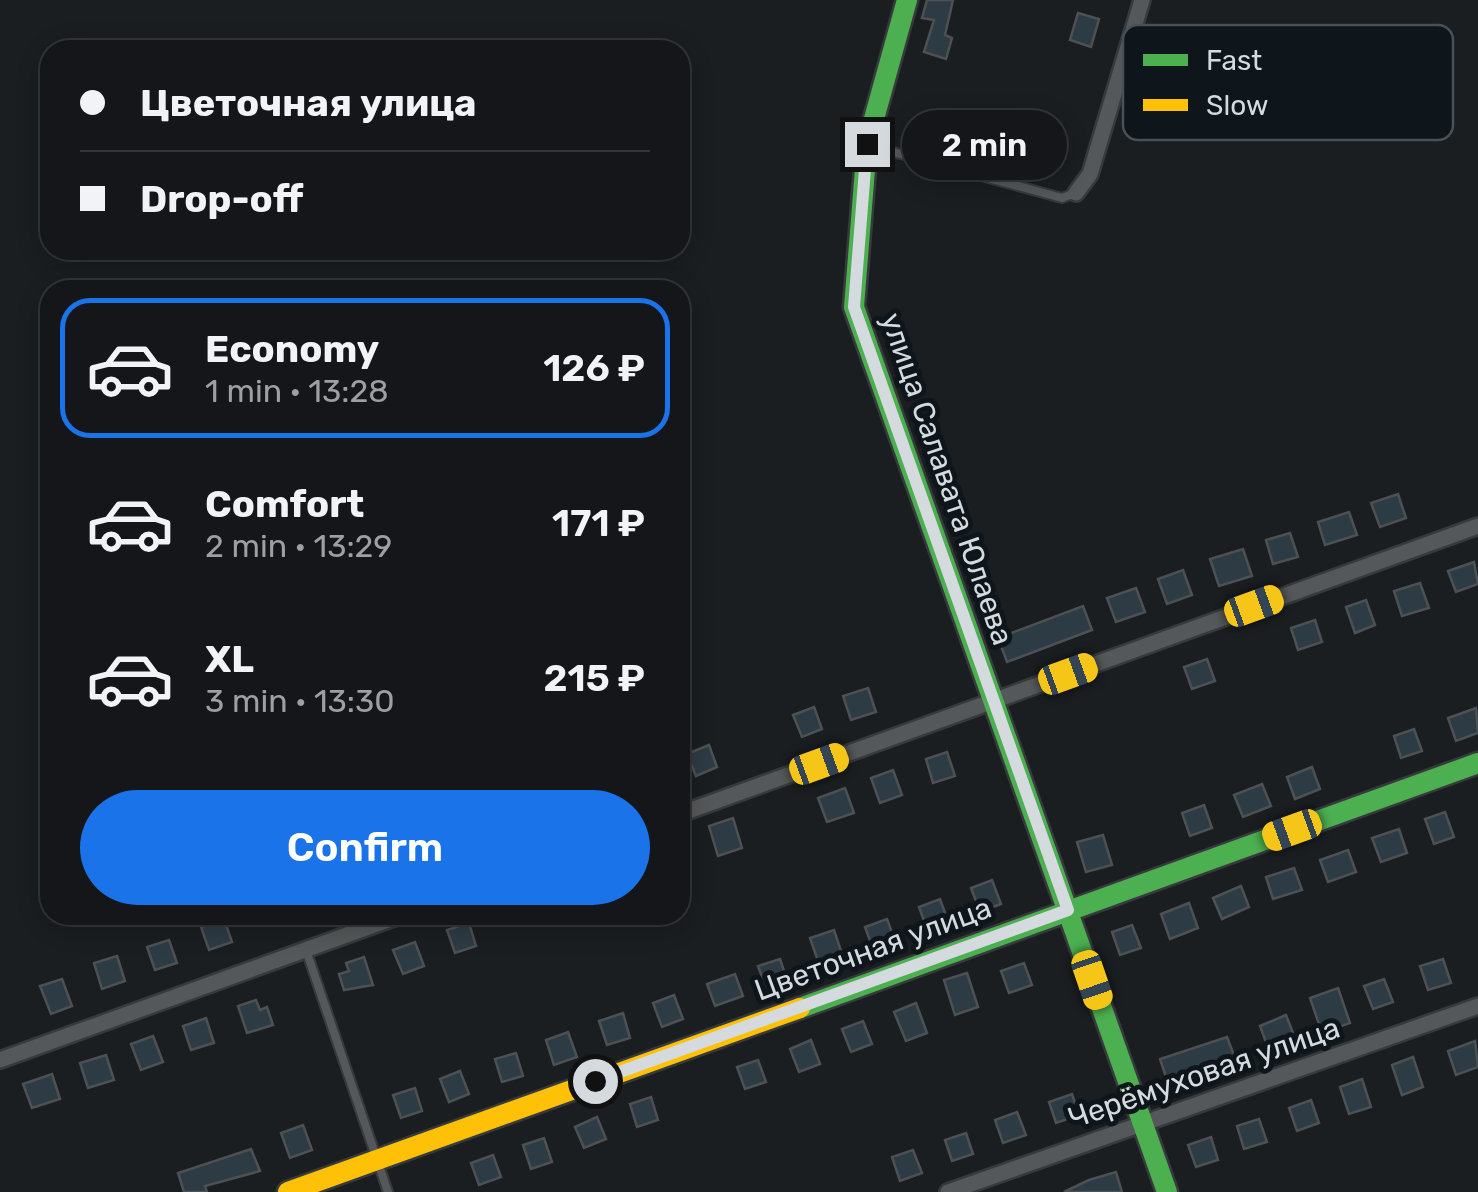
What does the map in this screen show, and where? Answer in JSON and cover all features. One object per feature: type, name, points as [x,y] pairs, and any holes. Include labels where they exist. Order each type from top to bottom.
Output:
[{"type":"street","name":"улица Салавата Юлаева","points":[[907,0],[867,144],[854,307],[1167,1192]]},
{"type":"street","points":[[1135,25],[1142,0]]},
{"type":"street","points":[[1076,192],[1090,174],[1123,64]]},
{"type":"street","points":[[690,810],[1478,526]]},
{"type":"street","name":"Цветочная улица","points":[[288,1192],[1478,762]]},
{"type":"street","points":[[0,1060],[375,925]]},
{"type":"street","name":"Черёмуховая улица","points":[[948,1192],[1478,1006]]},
{"type":"lane","points":[[867,144],[1062,198],[1076,192]]},
{"type":"lane","points":[[306,950],[388,1192]]},
{"type":"building","points":[[927,0],[953,0],[945,35],[952,38],[946,59],[924,52],[934,20],[922,18]]},
{"type":"building","points":[[1078,13],[1099,19],[1091,47],[1070,40]]},
{"type":"building","points":[[1398,494],[1406,518],[1380,527],[1371,503]]},
{"type":"building","points":[[1349,512],[1357,535],[1325,545],[1318,522]]},
{"type":"building","points":[[1290,533],[1298,557],[1273,564],[1266,540]]},
{"type":"building","points":[[1243,549],[1252,576],[1219,586],[1210,559]]},
{"type":"building","points":[[1474,562],[1478,584],[1456,592],[1448,571]]},
{"type":"building","points":[[1183,570],[1192,595],[1167,604],[1158,579]]},
{"type":"building","points":[[1420,583],[1429,608],[1402,616],[1394,591]]},
{"type":"building","points":[[1136,588],[1145,612],[1116,622],[1107,598]]},
{"type":"building","points":[[1366,600],[1375,625],[1355,633],[1346,607]]},
{"type":"building","points":[[1083,606],[1092,630],[1007,662],[998,638]]},
{"type":"building","points":[[1315,620],[1322,642],[1298,650],[1291,628]]},
{"type":"building","points":[[1207,659],[1215,681],[1192,689],[1184,667]]},
{"type":"building","points":[[868,688],[876,712],[851,720],[843,696]]},
{"type":"building","points":[[814,707],[822,729],[802,737],[793,715]]},
{"type":"building","points":[[1476,708],[1478,733],[1456,741],[1448,718]]},
{"type":"building","points":[[1414,729],[1422,751],[1401,758],[1394,736]]},
{"type":"building","points":[[709,745],[717,767],[696,776],[690,753]]},
{"type":"building","points":[[947,752],[955,776],[933,783],[926,759]]},
{"type":"building","points":[[1312,767],[1320,789],[1295,799],[1287,777]]},
{"type":"building","points":[[893,770],[902,795],[880,803],[871,778]]},
{"type":"building","points":[[1262,784],[1271,806],[1243,817],[1234,795]]},
{"type":"building","points":[[845,788],[854,813],[827,822],[818,798]]},
{"type":"building","points":[[1204,805],[1212,828],[1190,836],[1182,813]]},
{"type":"building","points":[[1445,812],[1454,837],[1434,844],[1425,819]]},
{"type":"building","points":[[733,818],[742,848],[718,856],[709,826]]},
{"type":"building","points":[[1399,829],[1407,853],[1381,862],[1372,838]]},
{"type":"building","points":[[1103,835],[1112,865],[1086,872],[1077,842]]},
{"type":"building","points":[[1348,850],[1356,872],[1328,882],[1320,860]]},
{"type":"building","points":[[1294,868],[1302,890],[1273,899],[1266,877]]},
{"type":"building","points":[[992,880],[1001,904],[980,912],[971,888]]},
{"type":"building","points":[[1241,886],[1249,907],[1222,919],[1213,898]]},
{"type":"building","points":[[940,899],[948,921],[927,929],[919,907]]},
{"type":"building","points":[[1189,903],[1198,928],[1170,939],[1161,914]]},
{"type":"building","points":[[887,919],[895,941],[873,949],[865,927]]},
{"type":"building","points":[[226,925],[232,942],[209,950],[201,927]]},
{"type":"building","points":[[470,925],[476,946],[455,953],[447,930]]},
{"type":"building","points":[[1132,925],[1141,948],[1120,955],[1112,932]]},
{"type":"building","points":[[834,930],[844,960],[820,967],[810,938]]},
{"type":"building","points":[[169,940],[177,963],[155,970],[147,947]]},
{"type":"building","points":[[415,942],[424,966],[403,974],[393,950]]},
{"type":"building","points":[[117,956],[125,981],[102,989],[94,963]]},
{"type":"building","points":[[364,957],[373,985],[344,990],[339,974],[349,971],[346,963]]},
{"type":"building","points":[[780,959],[787,980],[766,988],[758,966]]},
{"type":"building","points":[[1443,959],[1451,983],[1428,990],[1420,966]]},
{"type":"building","points":[[1024,963],[1032,985],[1009,993],[1001,971]]},
{"type":"building","points":[[967,973],[978,1007],[955,1015],[944,980]]},
{"type":"building","points":[[735,974],[743,996],[715,1006],[707,984]]},
{"type":"building","points":[[62,979],[72,1006],[51,1014],[40,986]]},
{"type":"building","points":[[1384,979],[1393,1002],[1373,1009],[1364,986]]},
{"type":"building","points":[[1338,988],[1350,1023],[1322,1033],[1310,998]]},
{"type":"building","points":[[674,995],[683,1019],[662,1027],[653,1003]]},
{"type":"building","points":[[256,1000],[260,1010],[267,1007],[273,1025],[247,1033],[238,1006]]},
{"type":"building","points":[[916,1003],[927,1033],[906,1041],[894,1012]]},
{"type":"building","points":[[623,1013],[630,1038],[607,1045],[599,1021]]},
{"type":"building","points":[[1286,1015],[1295,1038],[1268,1048],[1260,1026]]},
{"type":"building","points":[[206,1018],[214,1043],[191,1050],[183,1026]]},
{"type":"building","points":[[863,1021],[872,1044],[851,1052],[842,1029]]},
{"type":"building","points":[[568,1032],[577,1057],[554,1065],[546,1040]]},
{"type":"building","points":[[153,1036],[163,1062],[141,1070],[131,1044]]},
{"type":"building","points":[[1227,1037],[1235,1058],[1202,1070],[1205,1080],[1184,1086],[1181,1078],[1168,1083],[1160,1059]]},
{"type":"building","points":[[811,1040],[820,1064],[799,1072],[790,1049]]},
{"type":"building","points":[[1475,1041],[1478,1067],[1456,1075],[1448,1051]]},
{"type":"building","points":[[516,1053],[523,1076],[502,1082],[495,1059]]},
{"type":"building","points":[[106,1055],[114,1080],[88,1088],[80,1063]]},
{"type":"building","points":[[1413,1057],[1423,1087],[1402,1095],[1392,1065]]},
{"type":"building","points":[[758,1060],[766,1082],[745,1089],[737,1067]]},
{"type":"building","points":[[460,1071],[469,1094],[449,1102],[440,1079]]},
{"type":"building","points":[[52,1074],[60,1099],[32,1108],[23,1084]]},
{"type":"building","points":[[1362,1079],[1371,1107],[1349,1114],[1340,1087]]},
{"type":"building","points":[[415,1088],[422,1111],[401,1118],[393,1095]]},
{"type":"building","points":[[1072,1094],[1079,1115],[1056,1123],[1049,1102]]},
{"type":"building","points":[[651,1097],[658,1120],[637,1127],[630,1104]]},
{"type":"building","points":[[1311,1100],[1319,1123],[1297,1131],[1289,1108]]},
{"type":"building","points":[[1017,1112],[1026,1135],[1003,1143],[995,1120]]},
{"type":"building","points":[[597,1117],[606,1139],[584,1148],[575,1127]]},
{"type":"building","points":[[1259,1119],[1267,1142],[1244,1149],[1237,1126]]},
{"type":"building","points":[[303,1125],[312,1150],[290,1158],[281,1133]]},
{"type":"building","points":[[966,1133],[973,1154],[952,1161],[945,1140]]},
{"type":"building","points":[[1211,1137],[1218,1160],[1196,1167],[1188,1145]]},
{"type":"building","points":[[544,1138],[552,1162],[531,1169],[523,1145]]},
{"type":"building","points":[[251,1149],[260,1171],[205,1186],[207,1192],[184,1192],[178,1173]]},
{"type":"building","points":[[913,1150],[922,1173],[900,1181],[892,1157]]},
{"type":"building","points":[[493,1155],[501,1177],[479,1185],[471,1163]]},
{"type":"building","points":[[1116,1172],[1122,1192],[1064,1192],[1089,1180]]},
{"type":"traffic: fast","points":[[907,0],[867,144],[854,307],[1167,1192]]},
{"type":"traffic: fast","points":[[800,1008],[1478,763]]},
{"type":"traffic: slow","points":[[288,1192],[800,1008]]},
{"type":"route","points":[[595,1081],[1068,910],[854,307],[867,144]]}]
